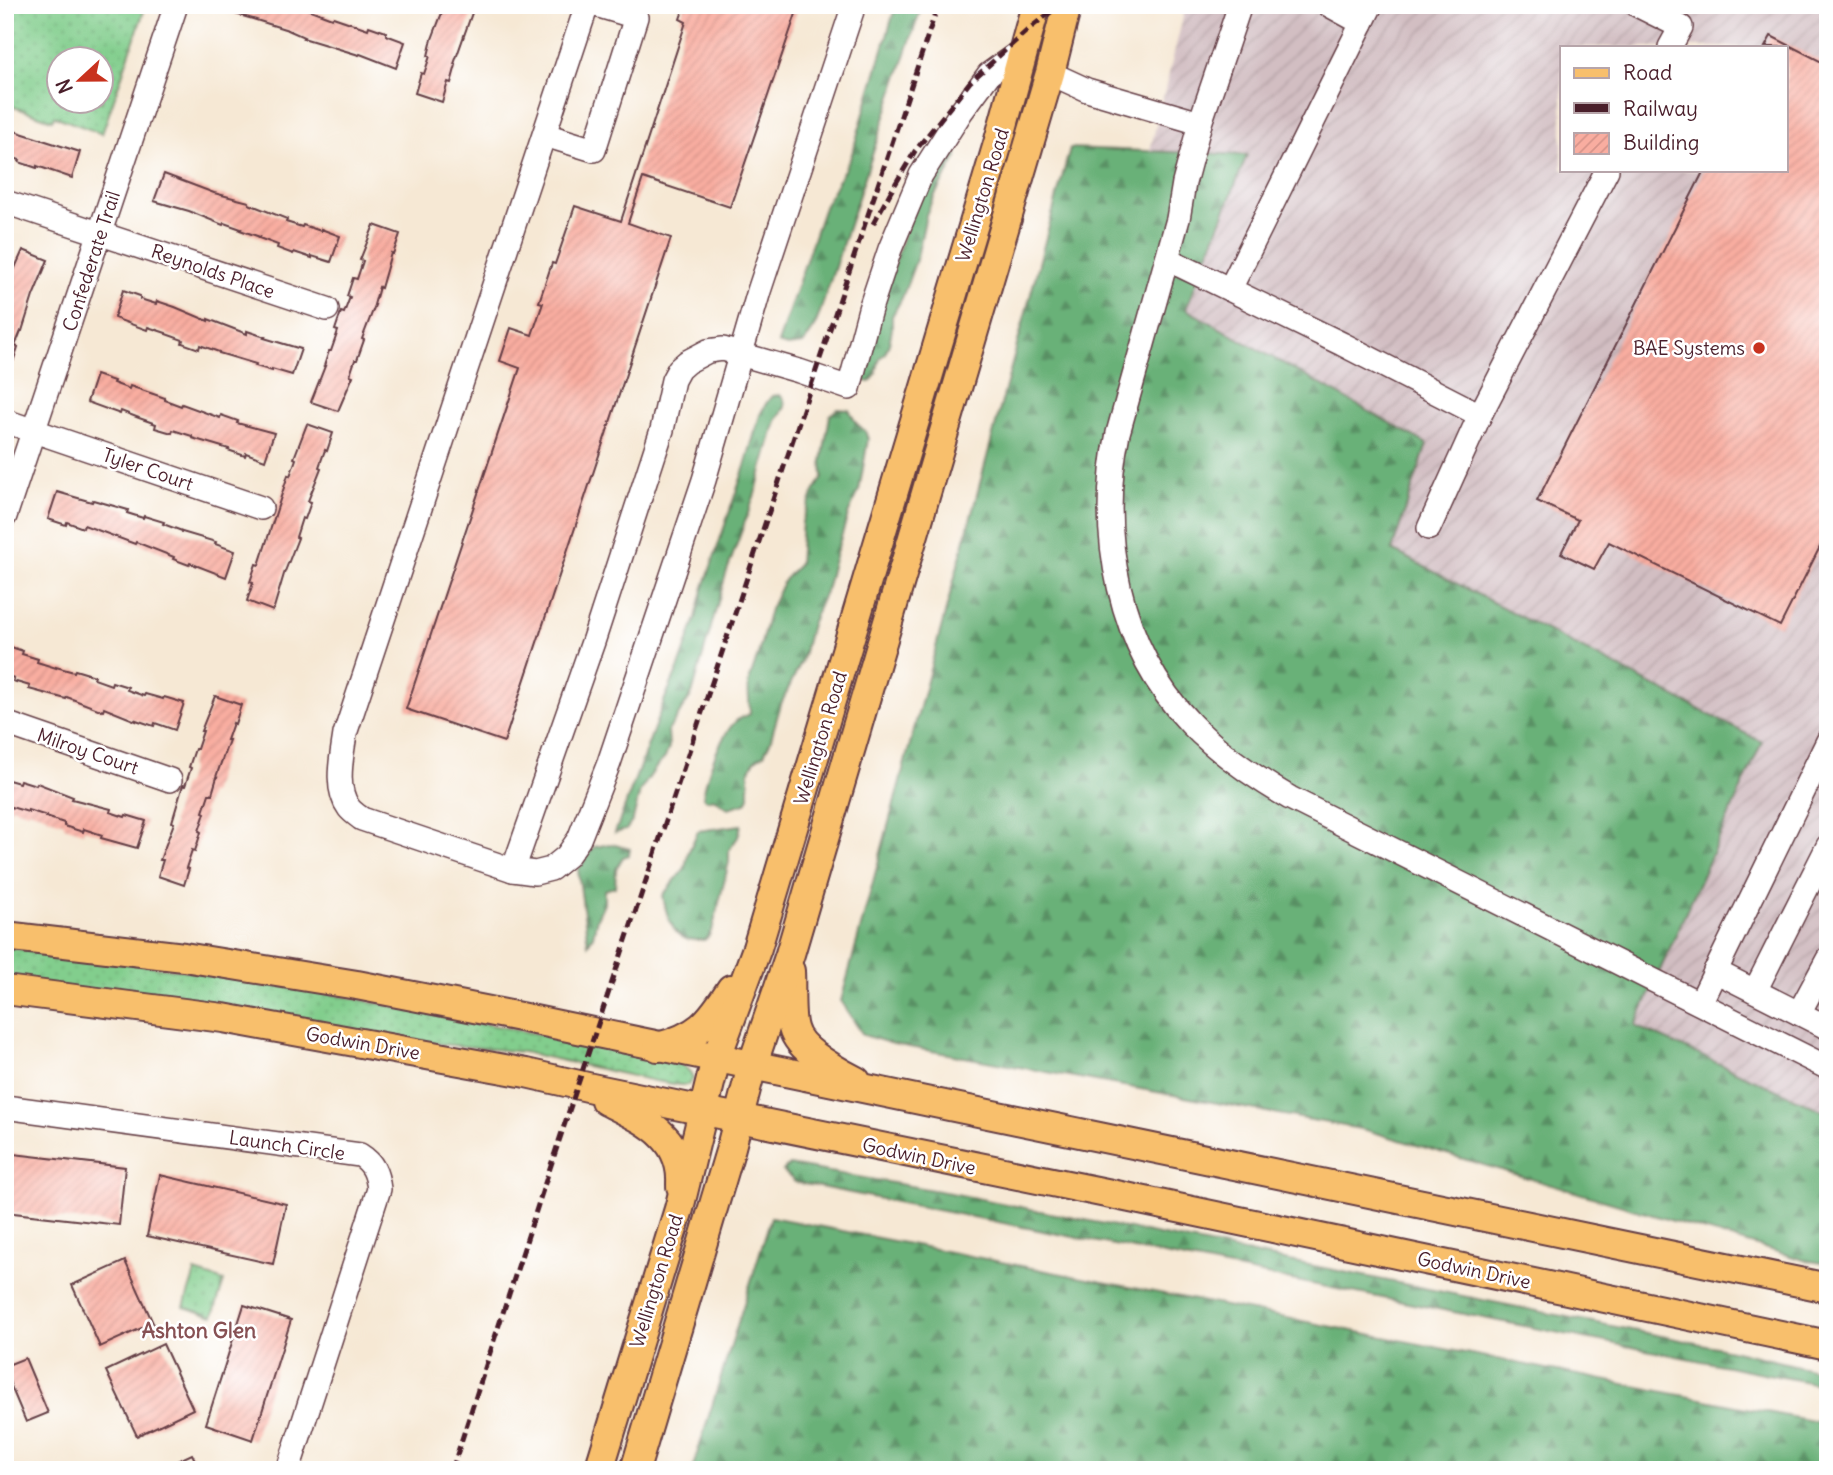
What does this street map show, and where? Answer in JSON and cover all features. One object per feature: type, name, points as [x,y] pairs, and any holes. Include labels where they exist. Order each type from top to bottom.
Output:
[{"type":"main road","name":"Wellington Road","points":[[599,1470],[679,1209],[716,1059],[757,948],[1036,5]]},
{"type":"main road","name":"Wellington Road","points":[[635,1470],[752,1066],[790,954],[1050,73],[1067,5]]},
{"type":"main road","points":[[5,936],[184,957],[343,983],[520,1017],[1828,1288]]},
{"type":"main road","points":[[658,1046],[677,1042],[695,1033],[714,1016],[757,948]]},
{"type":"main road","points":[[790,954],[793,1028],[800,1042],[842,1073],[874,1091]]},
{"type":"main road","name":"Godwin Drive","points":[[5,990],[236,1021],[526,1073],[1828,1345]]},
{"type":"main road","points":[[578,1085],[650,1124],[666,1139],[677,1156],[680,1168],[679,1209]]},
{"type":"street","name":"Confederate Trail","points":[[5,516],[176,5]]},
{"type":"street","points":[[587,5],[345,734],[342,754],[342,796],[350,810],[362,819],[513,870],[535,873],[551,869],[567,856],[579,839],[609,763],[704,480],[763,278],[854,5]]},
{"type":"street","points":[[545,135],[594,150],[636,17],[596,5]]},
{"type":"street","points":[[1240,5],[1200,123],[1184,183],[1178,219],[1114,455],[1110,491],[1114,564],[1123,606],[1143,654],[1167,695],[1190,723],[1220,751],[1253,776],[1290,798],[1828,1068]]},
{"type":"street","points":[[1230,289],[1367,14],[1329,5]]},
{"type":"street","points":[[1637,5],[1681,27],[1671,46]]},
{"type":"street","points":[[513,870],[597,629],[662,430],[673,380],[679,369],[708,351],[723,349],[799,370],[849,388],[870,309],[890,249],[921,175],[989,74],[1025,48]]},
{"type":"street","points":[[1050,73],[1087,90],[1200,123]]},
{"type":"street","points":[[1429,528],[1480,415],[1605,172]]},
{"type":"street","name":"Reynolds Place","points":[[5,202],[327,309]]},
{"type":"street","points":[[1167,259],[1480,415]]},
{"type":"street","name":"Tyler Court","points":[[5,421],[261,508]]},
{"type":"street","name":"Milroy Court","points":[[5,723],[170,780]]},
{"type":"street","points":[[1700,1003],[1828,741]]},
{"type":"street","points":[[1755,991],[1828,846]]},
{"type":"street","points":[[1799,1013],[1828,959]]},
{"type":"street","points":[[1715,971],[1828,1028]]},
{"type":"street","name":"Launch Circle","points":[[5,1107],[359,1155],[368,1160],[377,1173],[379,1189],[288,1470]]},
{"type":"shaded area","points":[[1186,5],[1828,5],[1828,1113],[1635,1026],[1106,328]]},
{"type":"green space","points":[[5,5],[146,5],[116,93],[116,46],[46,46],[46,116],[54,116],[52,120],[5,104]]},
{"type":"green space","points":[[896,5],[922,5],[815,327],[803,344],[787,346],[778,343],[824,207],[851,157]]},
{"type":"green space","points":[[54,116],[108,116],[102,134]]},
{"type":"green space","points":[[954,144],[957,146],[957,157],[926,215],[917,257],[902,298],[892,316],[889,344],[880,358],[875,376],[870,382],[864,381],[869,350],[910,213]]},
{"type":"green space","points":[[1070,148],[1247,155],[1186,309],[1427,444],[1392,550],[1762,742],[1635,1026],[1828,1113],[1828,1264],[1804,1260],[1366,1130],[893,1044],[863,1035],[841,1001]]},
{"type":"green space","points":[[780,395],[785,407],[776,421],[755,494],[726,574],[692,694],[668,731],[669,747],[665,758],[640,791],[633,820],[626,830],[615,833],[696,618],[760,415],[772,396]]},
{"type":"green space","points":[[838,409],[849,410],[868,439],[859,491],[849,512],[827,587],[811,624],[802,660],[781,704],[770,742],[749,772],[749,797],[746,803],[728,808],[713,798],[707,800],[703,797],[707,778],[719,746],[730,728],[737,720],[750,714],[748,684],[770,609],[784,580],[799,564],[802,522],[823,477],[822,461],[830,415]]},
{"type":"green space","points":[[741,825],[738,837],[729,850],[729,862],[713,927],[704,940],[686,939],[673,927],[663,895],[685,868],[688,853],[698,831]]},
{"type":"green space","points":[[611,844],[630,849],[629,855],[623,857],[616,869],[615,887],[604,890],[604,903],[588,944],[578,870],[594,847]]},
{"type":"green space","points":[[5,947],[258,980],[678,1061],[690,1072],[693,1079],[688,1085],[680,1085],[523,1052],[420,1042],[5,979]]},
{"type":"green space","points":[[789,1165],[956,1194],[1731,1350],[1828,1373],[1828,1386],[795,1182],[783,1171]]},
{"type":"green space","points":[[771,1217],[1828,1424],[1828,1470],[692,1470]]},
{"type":"green space","points":[[195,1272],[224,1281],[213,1316],[184,1307]]},
{"type":"building","points":[[220,5],[297,5],[368,29],[369,26],[405,42],[396,68],[218,9]]},
{"type":"building","points":[[445,5],[473,5],[473,10],[454,64],[456,65],[451,83],[448,82],[442,102],[415,93],[421,73],[424,74],[432,39]]},
{"type":"building","points":[[685,5],[799,5],[730,207],[643,178],[628,223],[671,238],[504,742],[406,709],[520,368],[500,361],[511,328],[532,335],[552,263],[555,264],[575,206],[621,221],[686,22],[680,19]]},
{"type":"building","points":[[1771,36],[1828,65],[1828,531],[1780,626],[1609,542],[1594,569],[1561,553],[1578,520],[1537,501],[1703,172],[1787,172],[1787,46],[1766,46]]},
{"type":"building","points":[[5,128],[80,152],[72,178],[5,155]]},
{"type":"building","points":[[164,174],[214,193],[249,202],[287,219],[286,222],[340,236],[331,262],[294,252],[293,254],[241,229],[154,201]]},
{"type":"building","points":[[374,225],[400,234],[393,254],[391,253],[381,288],[379,287],[362,339],[364,340],[350,375],[353,376],[338,411],[311,402]]},
{"type":"building","points":[[23,250],[48,260],[6,377],[5,290]]},
{"type":"building","points":[[123,290],[140,296],[140,299],[156,304],[157,301],[247,334],[247,331],[301,349],[292,375],[255,366],[256,364],[200,345],[199,349],[166,333],[148,327],[147,330],[114,318]]},
{"type":"building","points":[[96,375],[181,406],[182,404],[220,418],[221,415],[238,421],[237,423],[274,433],[265,460],[246,453],[245,456],[173,430],[172,433],[155,428],[156,424],[87,402]]},
{"type":"building","points":[[307,424],[333,433],[319,467],[321,468],[308,501],[311,502],[305,519],[302,518],[296,537],[298,538],[273,611],[247,601],[253,583],[250,582],[256,564],[259,565]]},
{"type":"building","points":[[57,492],[128,510],[127,513],[164,522],[163,524],[182,532],[235,551],[226,577],[84,525],[83,528],[48,519]]},
{"type":"building","points":[[5,645],[23,651],[22,654],[38,659],[37,662],[95,676],[94,679],[128,687],[127,690],[144,696],[164,697],[184,703],[175,730],[155,723],[154,726],[136,721],[104,708],[103,711],[67,697],[66,699],[29,689],[30,686],[13,681],[14,678],[5,675]]},
{"type":"building","points":[[215,696],[241,705],[227,740],[212,794],[209,794],[203,812],[201,832],[186,868],[189,869],[184,885],[158,876],[163,860],[160,860],[174,823],[172,822],[201,731]]},
{"type":"building","points":[[5,779],[19,783],[20,780],[36,785],[37,783],[73,797],[72,799],[111,809],[110,812],[125,817],[126,815],[146,821],[137,848],[101,838],[102,835],[84,829],[83,832],[64,826],[64,823],[28,810],[11,807],[10,810],[5,809]]},
{"type":"building","points":[[5,1153],[125,1167],[119,1225],[5,1212]]},
{"type":"building","points":[[160,1175],[286,1204],[273,1264],[147,1236]]},
{"type":"building","points":[[125,1261],[153,1323],[100,1347],[72,1285]]},
{"type":"building","points":[[244,1305],[291,1320],[253,1440],[206,1424]]},
{"type":"building","points":[[163,1344],[193,1409],[137,1436],[106,1371]]},
{"type":"building","points":[[25,1358],[48,1413],[26,1422],[5,1372],[5,1366]]},
{"type":"building","points":[[192,1454],[200,1470],[158,1470]]},
{"type":"railway","points":[[452,1470],[938,5]]},
{"type":"railway","points":[[873,224],[915,151],[970,82],[1060,5]]},
{"type":"place","name":"BAE Systems","points":[[1759,348]]},
{"type":"district","name":"Ashton Glen","points":[[199,1330]]}]
